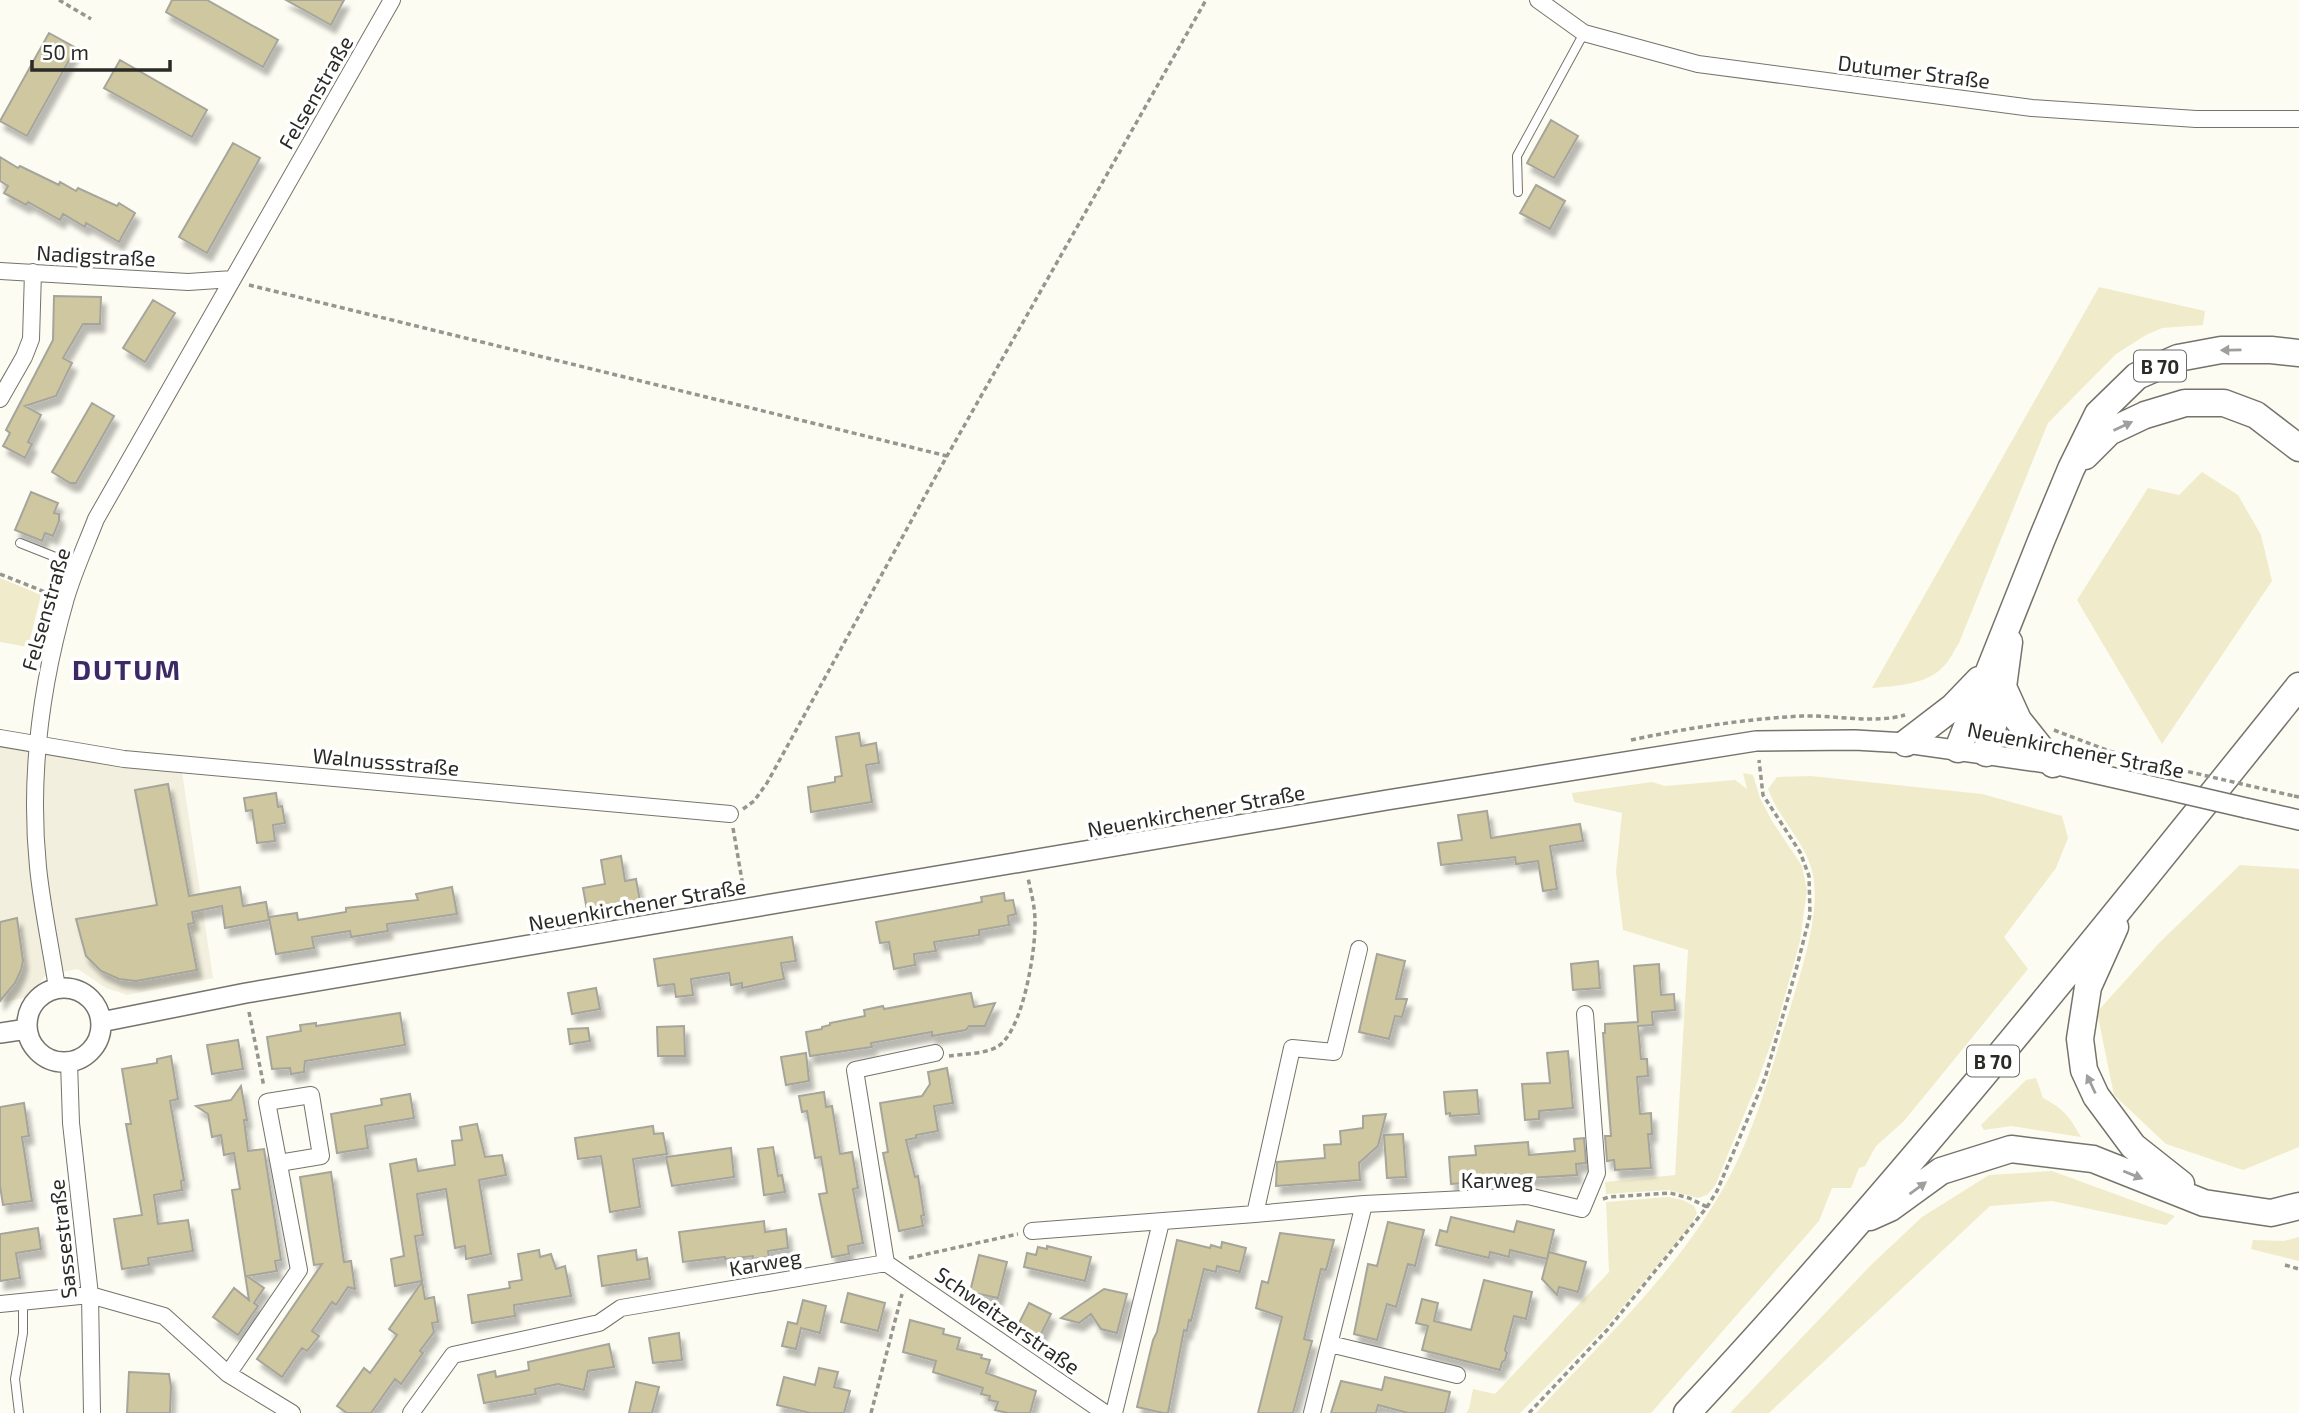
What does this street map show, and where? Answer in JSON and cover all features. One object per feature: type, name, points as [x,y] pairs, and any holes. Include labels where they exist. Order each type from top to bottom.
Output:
[{"type":"highway","name":"B 70","points":[[1986,752],[1995,679],[2014,613],[2071,469],[2098,414],[2137,376],[2178,358],[2221,350],[2299,353]]},
{"type":"highway","name":"B 70","points":[[2071,469],[2109,432],[2145,415],[2185,403],[2224,403],[2256,415],[2299,448]]},
{"type":"highway","name":"B 70","points":[[2270,722],[2299,669]]},
{"type":"highway","name":"B 70","points":[[1958,749],[1995,679]]},
{"type":"highway","points":[[1906,743],[1995,679],[2018,720],[2053,764]]},
{"type":"highway","name":"B 70","points":[[1687,1413],[1859,1222],[2299,686]]},
{"type":"highway","name":"B 70","points":[[2126,900],[2088,988],[2080,1039],[2084,1070],[2096,1096],[2133,1146],[2204,1203]]},
{"type":"highway","name":"B 70","points":[[1859,1222],[1890,1208],[1941,1171],[2011,1149],[2093,1159],[2204,1203],[2271,1213],[2299,1206]]},
{"type":"street","name":"Felsenstraße","points":[[57,988],[38,864],[38,746],[46,677],[66,597],[96,519],[392,0]]},
{"type":"street","name":"Dutumer Straße","points":[[1538,0],[1584,33],[1698,64],[2032,108],[2196,119],[2299,119]]},
{"type":"street","name":"Nadigstraße","points":[[0,271],[188,282],[233,279]]},
{"type":"street","points":[[0,399],[31,339],[33,272]]},
{"type":"street","name":"Walnussstraße","points":[[0,738],[124,759],[730,814]]},
{"type":"street","name":"Neuenkirchener Straße","points":[[101,1022],[246,993],[746,908],[1756,741],[1855,740],[1986,752],[2053,764],[2299,820]]},
{"type":"street","points":[[1255,1214],[1292,1048],[1334,1052],[1359,949]]},
{"type":"street","points":[[57,988],[72,989],[86,995],[97,1007],[101,1022],[99,1036],[93,1048],[82,1057],[69,1062],[54,1060],[41,1054],[31,1043],[27,1028],[28,1015],[34,1002],[44,993],[57,988]]},
{"type":"street","points":[[1582,1209],[1597,1173],[1586,1014]]},
{"type":"street","points":[[0,1033],[27,1028]]},
{"type":"street","points":[[887,1263],[855,1070],[936,1053]]},
{"type":"street","name":"Sassestraße","points":[[69,1062],[71,1123],[90,1295],[92,1413]]},
{"type":"street","points":[[228,1374],[299,1270],[278,1163],[267,1102],[311,1096],[321,1156],[278,1163]]},
{"type":"street","name":"Karweg","points":[[1032,1231],[1364,1203],[1528,1196],[1582,1209]]},
{"type":"street","points":[[1312,1413],[1364,1203]]},
{"type":"street","points":[[1114,1413],[1161,1222]]},
{"type":"street","name":"Karweg","points":[[411,1413],[453,1355],[599,1323],[621,1308],[887,1263]]},
{"type":"street","name":"Schweitzerstraße","points":[[887,1263],[1105,1413]]},
{"type":"street","points":[[0,1304],[90,1295],[164,1316],[228,1374],[292,1413]]},
{"type":"street","points":[[1330,1344],[1457,1375]]},
{"type":"lane","points":[[1518,192],[1517,156],[1584,33]]},
{"type":"lane","points":[[20,543],[78,566]]},
{"type":"lane","points":[[19,1413],[15,1379],[23,1333],[23,1302]]},
{"type":"path","points":[[59,0],[91,19]]},
{"type":"path","points":[[746,908],[730,814],[741,811],[754,801],[767,783],[947,456],[1206,0]]},
{"type":"path","points":[[233,279],[256,288],[947,456]]},
{"type":"path","points":[[0,574],[41,592],[66,597]]},
{"type":"path","points":[[1529,1413],[1608,1329],[1707,1207],[1717,1191],[1765,1078],[1810,915],[1809,876],[1800,852],[1763,795],[1756,741]]},
{"type":"path","points":[[2155,764],[2296,797]]},
{"type":"path","points":[[936,1053],[943,1057],[998,1046],[1008,1037],[1026,987],[1035,920],[1024,862]]},
{"type":"path","points":[[246,993],[267,1102]]},
{"type":"path","points":[[1582,1209],[1609,1197],[1670,1193],[1707,1207]]},
{"type":"path","points":[[887,1263],[1032,1231]]},
{"type":"path","points":[[2284,1265],[2299,1269]]},
{"type":"path","points":[[871,1413],[906,1275]]},
{"type":"shaded area","points":[[2099,287],[2205,311],[2203,325],[2162,328],[2146,335],[2116,354],[2048,423],[1959,643],[1950,659],[1928,678],[1872,688]]},
{"type":"shaded area","points":[[2202,472],[2238,495],[2261,535],[2272,581],[2162,744],[2077,600],[2148,488],[2179,495]]},
{"type":"shaded area","points":[[0,578],[41,595],[28,647],[0,642]]},
{"type":"shaded area","points":[[0,744],[182,772],[213,978],[127,995],[106,988],[78,969],[46,975],[28,997],[0,1003]]},
{"type":"shaded area","points":[[1743,773],[1753,775],[1760,798],[1772,821],[1802,866],[1807,890],[1800,941],[1775,1032],[1715,1186],[1707,1195],[1698,1198],[1668,1190],[1606,1194],[1605,1182],[1675,1175],[1688,950],[1623,930],[1616,872],[1622,813],[1574,802],[1572,793],[1652,782],[1665,786],[1735,780],[1747,789]]},
{"type":"shaded area","points":[[1811,776],[1982,794],[2062,816],[2068,838],[2056,868],[2004,937],[2028,969],[1904,1121],[1876,1146],[1865,1166],[1859,1168],[1851,1188],[1832,1188],[1819,1221],[1651,1413],[1536,1413],[1666,1271],[1711,1209],[1740,1155],[1765,1090],[1801,971],[1815,899],[1814,882],[1807,857],[1768,789],[1777,777]]},
{"type":"shaded area","points":[[2240,865],[2299,869],[2299,1147],[2243,1170],[2166,1144],[2114,1095],[2097,1012],[2160,942]]},
{"type":"shaded area","points":[[2036,1078],[2043,1098],[2065,1114],[2081,1137],[2011,1126],[1984,1130],[1981,1125],[2026,1080]]},
{"type":"shaded area","points":[[2052,1171],[2175,1216],[2166,1225],[2052,1201],[1990,1206],[1769,1413],[1730,1413],[1871,1265],[1922,1217],[1989,1175]]},
{"type":"shaded area","points":[[1668,1197],[1694,1206],[1697,1213],[1690,1226],[1606,1327],[1520,1413],[1466,1413],[1473,1389],[1495,1394],[1609,1272],[1606,1202]]},
{"type":"shaded area","points":[[2299,1237],[2299,1261],[2251,1249],[2253,1240],[2284,1241]]},
{"type":"building","points":[[172,0],[207,0],[278,40],[263,67],[166,12]]},
{"type":"building","points":[[286,0],[344,0],[331,25]]},
{"type":"building","points":[[49,33],[76,48],[27,136],[0,121]]},
{"type":"building","points":[[120,60],[207,110],[192,137],[104,88]]},
{"type":"building","points":[[1551,120],[1578,136],[1554,178],[1527,163]]},
{"type":"building","points":[[233,143],[260,158],[207,253],[179,237]]},
{"type":"building","points":[[0,157],[18,168],[20,166],[76,191],[78,188],[117,206],[119,203],[135,213],[119,242],[86,223],[85,227],[63,214],[60,220],[28,202],[26,205],[4,193],[8,186],[0,181]]},
{"type":"building","points":[[1536,185],[1565,201],[1550,229],[1520,213]]},
{"type":"building","points":[[54,296],[101,297],[100,324],[83,324],[63,358],[72,363],[56,396],[25,406],[41,415],[28,442],[32,444],[25,458],[3,446],[10,433],[6,430],[53,340]]},
{"type":"building","points":[[153,300],[175,313],[145,362],[123,348]]},
{"type":"building","points":[[92,403],[114,416],[76,483],[70,483],[52,472]]},
{"type":"building","points":[[31,492],[58,503],[54,513],[59,514],[59,521],[53,536],[45,533],[42,541],[15,530]]},
{"type":"building","points":[[859,733],[861,746],[876,743],[879,763],[866,765],[872,802],[811,812],[808,787],[835,782],[835,777],[842,776],[836,737]]},
{"type":"building","points":[[168,784],[189,896],[240,887],[243,906],[266,902],[269,920],[225,928],[222,906],[192,912],[194,923],[188,924],[197,970],[136,981],[119,979],[101,971],[86,956],[76,919],[157,905],[135,790]]},
{"type":"building","points":[[276,793],[278,807],[282,806],[285,823],[273,825],[275,841],[257,843],[252,810],[246,811],[244,798]]},
{"type":"building","points":[[1487,811],[1491,838],[1580,824],[1583,841],[1550,846],[1557,889],[1543,891],[1538,861],[1516,864],[1515,857],[1441,865],[1438,843],[1462,840],[1458,815]]},
{"type":"building","points":[[621,856],[625,881],[636,879],[640,901],[587,910],[583,888],[605,884],[601,860]]},
{"type":"building","points":[[452,887],[457,914],[387,924],[388,931],[351,937],[350,931],[312,937],[314,948],[276,954],[269,917],[297,913],[298,920],[346,912],[346,908],[418,900],[416,894]]},
{"type":"building","points":[[1004,893],[1005,901],[1013,900],[1016,914],[1008,916],[1009,925],[979,930],[979,935],[934,942],[936,951],[914,954],[915,965],[894,969],[889,942],[880,943],[876,922],[982,902],[981,897]]},
{"type":"building","points":[[17,918],[23,961],[15,983],[0,1001],[0,922]]},
{"type":"building","points":[[792,937],[796,961],[781,963],[784,979],[742,988],[742,983],[731,985],[729,973],[691,979],[693,995],[676,997],[674,984],[658,986],[654,959]]},
{"type":"building","points":[[1377,954],[1405,961],[1396,999],[1407,999],[1402,1017],[1395,1016],[1389,1039],[1359,1032]]},
{"type":"building","points":[[1598,961],[1600,988],[1573,990],[1571,964]]},
{"type":"building","points":[[1659,964],[1661,995],[1674,994],[1675,1010],[1652,1012],[1653,1025],[1638,1026],[1641,1059],[1647,1059],[1648,1076],[1637,1077],[1640,1114],[1651,1113],[1652,1134],[1648,1134],[1651,1168],[1615,1170],[1614,1160],[1607,1161],[1605,1136],[1611,1136],[1603,1033],[1605,1024],[1638,1022],[1634,966]]},
{"type":"building","points":[[596,988],[600,1009],[572,1014],[568,993]]},
{"type":"building","points":[[971,993],[974,1007],[995,1003],[985,1026],[969,1026],[966,1030],[932,1036],[932,1032],[871,1043],[872,1047],[810,1056],[806,1032],[822,1029],[830,1023],[865,1016],[864,1010],[883,1006],[884,1009]]},
{"type":"building","points":[[400,1013],[405,1045],[305,1061],[304,1072],[291,1074],[290,1068],[272,1069],[267,1037],[301,1031],[300,1025],[316,1023],[316,1026]]},
{"type":"building","points":[[684,1026],[685,1056],[658,1056],[657,1027]]},
{"type":"building","points":[[588,1028],[590,1041],[570,1044],[568,1029]]},
{"type":"building","points":[[238,1040],[243,1069],[212,1074],[207,1045]]},
{"type":"building","points":[[1568,1051],[1573,1108],[1539,1111],[1539,1119],[1525,1120],[1522,1084],[1550,1083],[1547,1053]]},
{"type":"building","points":[[806,1053],[809,1081],[786,1085],[781,1057]]},
{"type":"building","points":[[171,1056],[178,1099],[170,1101],[184,1180],[181,1181],[182,1190],[154,1195],[158,1224],[188,1220],[193,1251],[148,1258],[149,1265],[122,1269],[114,1219],[142,1215],[126,1124],[131,1124],[122,1069],[157,1063],[157,1059]]},
{"type":"building","points":[[947,1068],[953,1103],[934,1106],[938,1131],[916,1135],[916,1138],[906,1140],[915,1177],[918,1176],[923,1226],[899,1231],[883,1153],[888,1152],[880,1103],[922,1096],[930,1084],[928,1072]]},
{"type":"building","points":[[241,1086],[247,1120],[244,1120],[248,1151],[264,1149],[281,1260],[275,1261],[277,1271],[247,1276],[264,1288],[254,1303],[258,1306],[238,1335],[213,1317],[234,1288],[249,1300],[232,1190],[240,1189],[234,1153],[224,1155],[221,1135],[212,1137],[208,1114],[196,1106],[231,1100]]},
{"type":"building","points":[[1477,1090],[1479,1114],[1446,1114],[1444,1092]]},
{"type":"building","points":[[824,1092],[826,1107],[832,1106],[840,1154],[852,1152],[858,1188],[853,1189],[863,1243],[848,1246],[849,1254],[832,1257],[819,1194],[827,1193],[821,1157],[815,1158],[807,1111],[802,1112],[799,1096]]},
{"type":"building","points":[[410,1094],[414,1118],[365,1126],[368,1148],[337,1153],[331,1114],[382,1105],[381,1099]]},
{"type":"building","points":[[24,1103],[29,1136],[22,1137],[32,1201],[3,1205],[0,1186],[0,1107]]},
{"type":"building","points":[[1386,1114],[1378,1146],[1359,1163],[1360,1180],[1276,1186],[1277,1162],[1325,1158],[1324,1145],[1341,1144],[1340,1131],[1363,1128],[1363,1116]]},
{"type":"building","points":[[477,1124],[485,1157],[502,1155],[506,1175],[479,1180],[491,1254],[466,1259],[465,1246],[455,1248],[446,1189],[417,1194],[423,1235],[415,1236],[422,1281],[395,1286],[391,1259],[404,1256],[390,1164],[416,1159],[418,1171],[455,1165],[452,1141],[462,1140],[460,1127]]},
{"type":"building","points":[[653,1126],[654,1134],[663,1133],[667,1154],[633,1159],[640,1207],[610,1212],[601,1156],[578,1159],[575,1138]]},
{"type":"building","points":[[1403,1134],[1406,1177],[1387,1178],[1384,1135]]},
{"type":"building","points":[[1584,1138],[1586,1163],[1576,1164],[1577,1175],[1511,1179],[1510,1174],[1478,1177],[1478,1182],[1451,1184],[1449,1157],[1476,1155],[1475,1146],[1528,1142],[1529,1155],[1575,1151],[1574,1139]]},
{"type":"building","points":[[773,1147],[778,1176],[782,1175],[785,1192],[764,1195],[758,1149]]},
{"type":"building","points":[[731,1148],[734,1177],[672,1186],[666,1157]]},
{"type":"building","points":[[331,1172],[344,1262],[351,1261],[355,1289],[348,1287],[336,1305],[332,1302],[312,1331],[319,1336],[307,1351],[302,1348],[282,1377],[257,1359],[322,1264],[314,1265],[300,1177]]},
{"type":"building","points":[[1451,1217],[1514,1232],[1517,1221],[1554,1230],[1547,1259],[1510,1250],[1509,1257],[1490,1252],[1489,1258],[1436,1245],[1440,1230],[1447,1232]]},
{"type":"building","points":[[764,1221],[765,1232],[786,1229],[788,1248],[768,1251],[769,1257],[725,1257],[683,1262],[679,1232]]},
{"type":"building","points":[[1388,1222],[1424,1230],[1415,1266],[1408,1264],[1396,1307],[1387,1304],[1377,1340],[1354,1334],[1368,1264],[1377,1266]]},
{"type":"building","points":[[38,1228],[41,1249],[16,1253],[20,1278],[0,1281],[0,1234]]},
{"type":"building","points":[[1280,1233],[1334,1240],[1326,1270],[1321,1269],[1304,1339],[1312,1341],[1293,1413],[1258,1413],[1282,1317],[1256,1308],[1262,1281],[1268,1283]]},
{"type":"building","points":[[1177,1240],[1210,1248],[1211,1245],[1221,1248],[1222,1242],[1246,1248],[1240,1272],[1217,1266],[1216,1272],[1204,1269],[1191,1321],[1189,1320],[1187,1331],[1184,1330],[1168,1413],[1163,1413],[1137,1407]]},
{"type":"building","points":[[1047,1246],[1091,1257],[1085,1281],[1024,1267],[1027,1253],[1036,1255],[1038,1247],[1047,1249]]},
{"type":"building","points":[[539,1250],[540,1257],[551,1254],[556,1269],[565,1266],[571,1296],[514,1305],[515,1316],[472,1323],[468,1295],[510,1288],[509,1282],[522,1280],[518,1254]]},
{"type":"building","points":[[636,1250],[637,1260],[647,1258],[650,1279],[602,1286],[598,1256]]},
{"type":"building","points":[[1549,1252],[1586,1262],[1578,1292],[1559,1287],[1557,1295],[1542,1279]]},
{"type":"building","points":[[979,1255],[1007,1262],[998,1298],[970,1292]]},
{"type":"building","points":[[1484,1280],[1532,1292],[1526,1319],[1514,1316],[1505,1350],[1507,1353],[1500,1370],[1422,1350],[1428,1326],[1416,1323],[1422,1299],[1438,1303],[1434,1321],[1471,1330]]},
{"type":"building","points":[[422,1282],[425,1299],[434,1297],[438,1322],[432,1323],[434,1332],[420,1351],[423,1353],[401,1384],[395,1379],[371,1413],[347,1413],[337,1406],[364,1368],[370,1373],[397,1335],[389,1329]]},
{"type":"building","points":[[1104,1289],[1127,1294],[1117,1333],[1101,1329],[1091,1314],[1079,1323],[1061,1318]]},
{"type":"building","points":[[848,1293],[885,1303],[878,1331],[841,1322]]},
{"type":"building","points":[[803,1300],[826,1306],[820,1333],[801,1328],[796,1349],[782,1346],[788,1322],[797,1324]]},
{"type":"building","points":[[1029,1303],[1051,1314],[1040,1336],[1018,1325]]},
{"type":"building","points":[[910,1320],[944,1329],[943,1334],[960,1338],[957,1349],[982,1355],[981,1358],[990,1360],[986,1373],[1036,1391],[1030,1413],[995,1410],[998,1402],[981,1394],[983,1388],[933,1372],[936,1361],[903,1352]]},
{"type":"building","points":[[679,1333],[682,1360],[653,1363],[649,1338]]},
{"type":"building","points":[[609,1344],[614,1367],[588,1371],[584,1390],[558,1384],[535,1389],[536,1394],[484,1403],[478,1375],[495,1371],[496,1377],[529,1370],[528,1362]]},
{"type":"building","points":[[819,1368],[838,1372],[834,1387],[850,1391],[844,1413],[810,1413],[777,1405],[784,1377],[815,1385]]},
{"type":"building","points":[[129,1372],[169,1374],[170,1413],[127,1413]]},
{"type":"building","points":[[1385,1377],[1450,1392],[1445,1413],[1408,1413],[1378,1405],[1376,1413],[1331,1413],[1341,1381],[1382,1390]]},
{"type":"building","points":[[636,1382],[659,1387],[652,1413],[629,1413]]},
{"type":"district","name":"DUTUM","points":[[127,669]]}]
